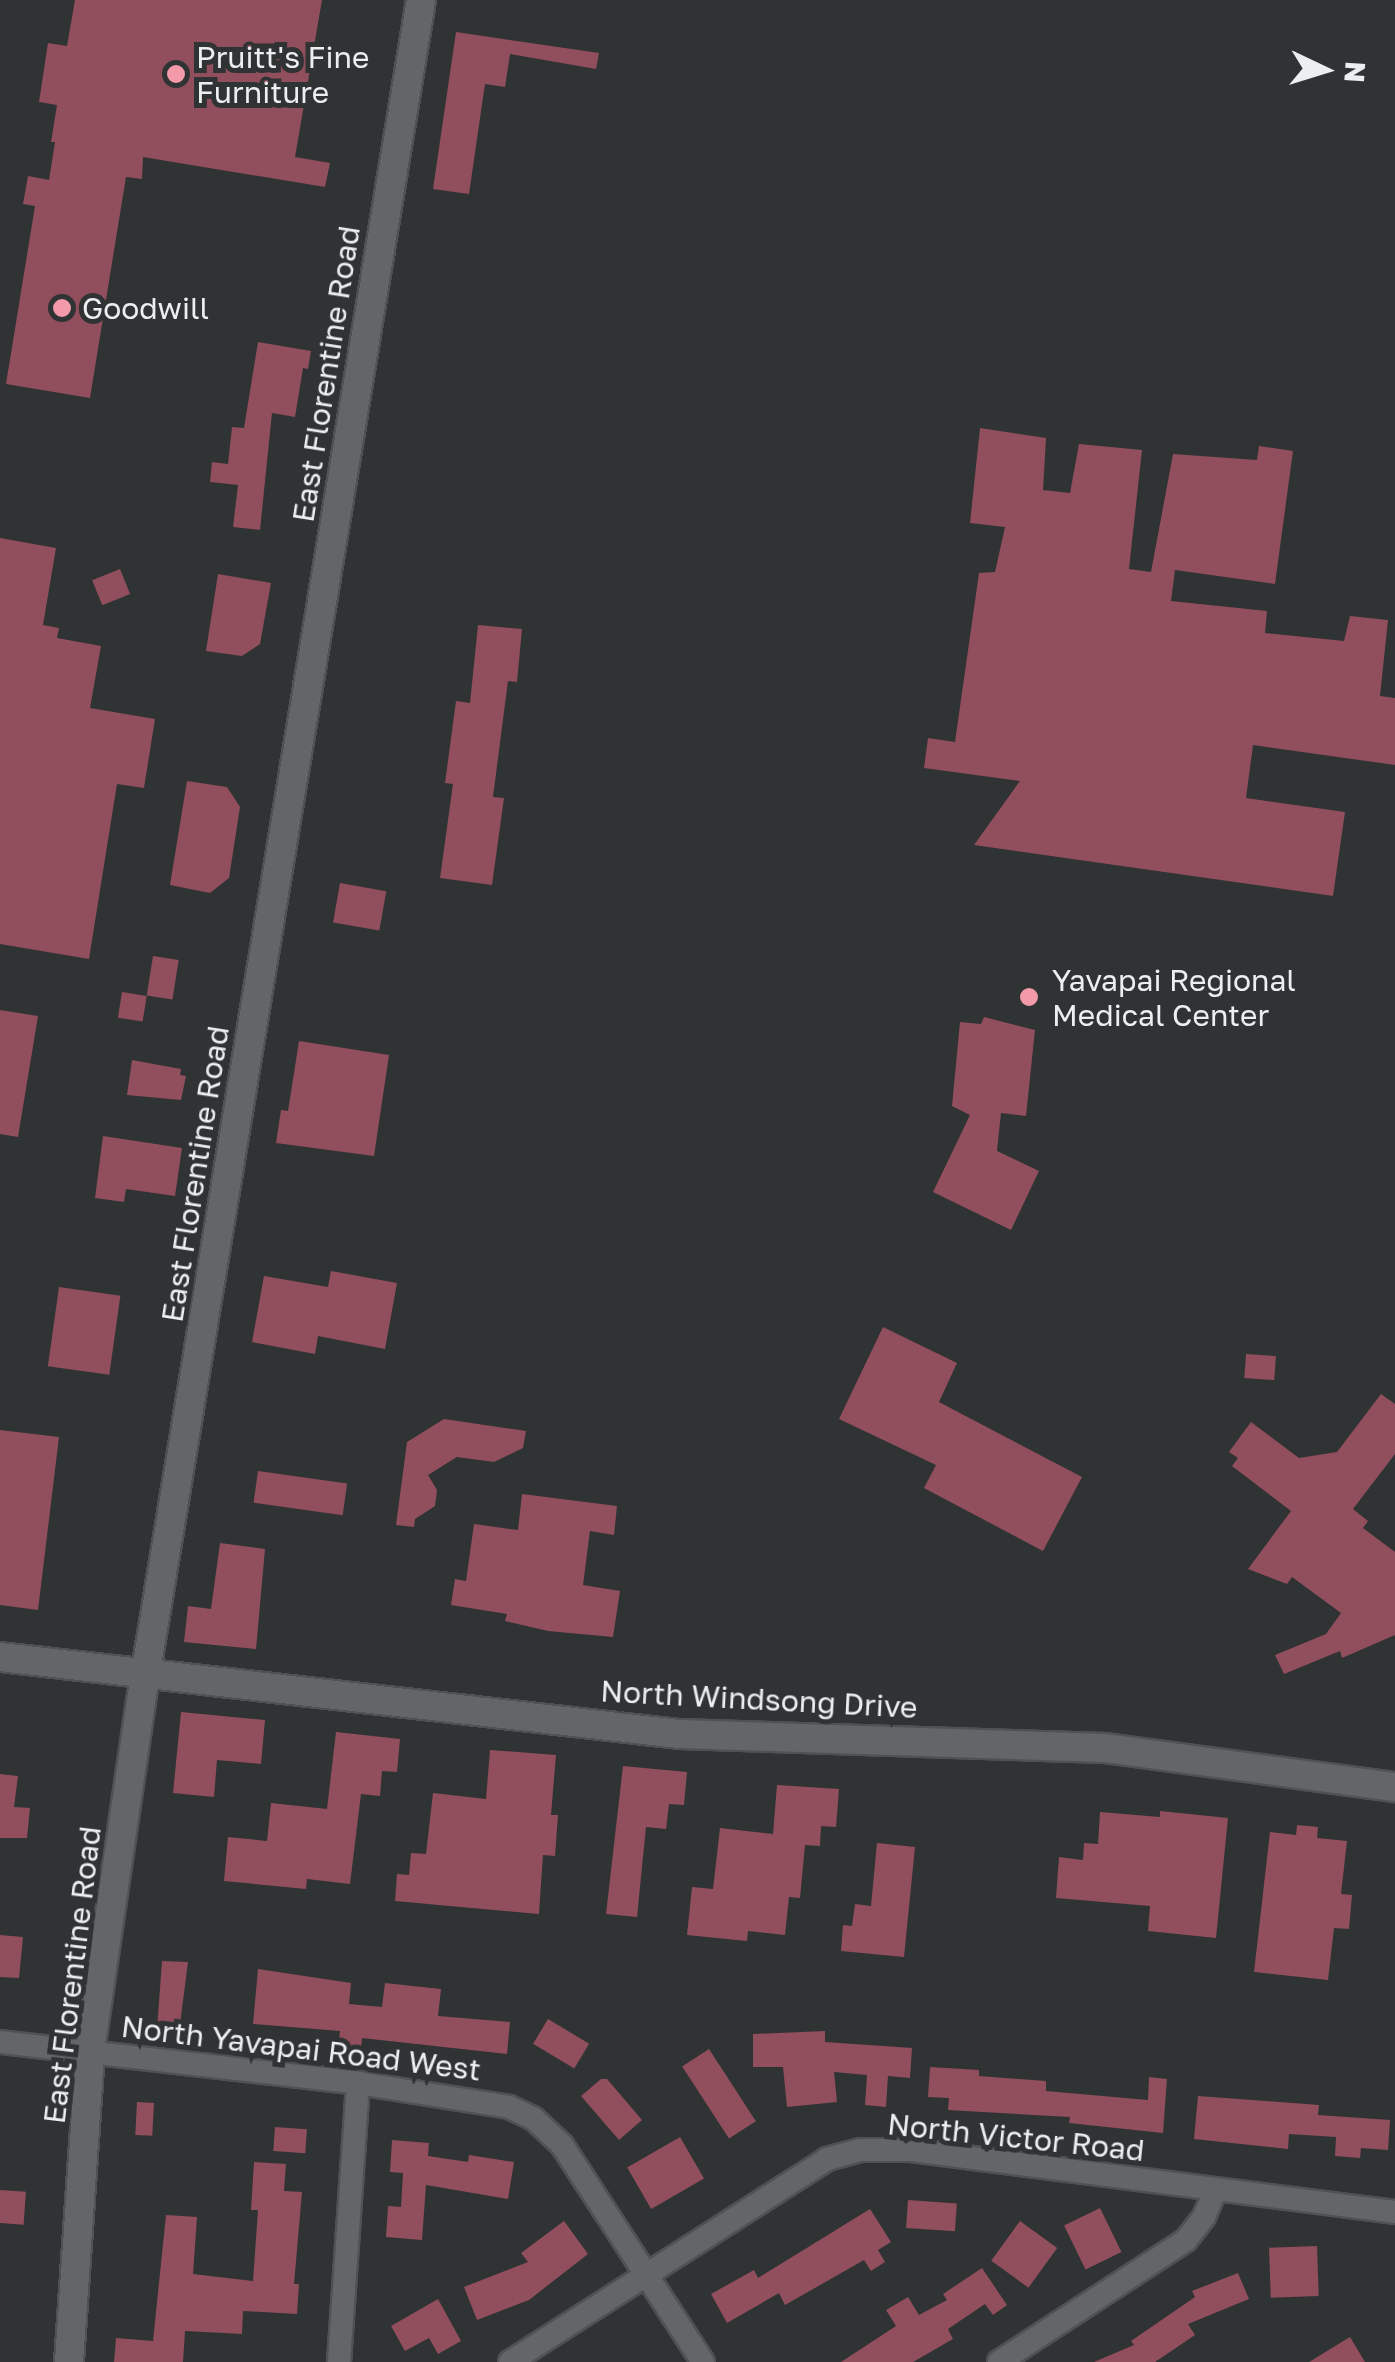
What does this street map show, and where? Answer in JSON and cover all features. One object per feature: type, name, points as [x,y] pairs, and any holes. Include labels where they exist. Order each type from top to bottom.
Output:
[{"type":"street","name":"East Florentine Road","points":[[69,2362],[90,2051],[146,1673],[421,0]]},
{"type":"street","name":"North Windsong Drive","points":[[0,1657],[680,1734],[1104,1748],[1395,1787]]},
{"type":"street","name":"North Yavapai Road West","points":[[0,2042],[469,2097],[533,2118],[562,2145],[584,2174],[647,2273]]},
{"type":"street","points":[[339,2362],[358,2082]]},
{"type":"street","name":"North Victor Road","points":[[510,2362],[828,2158],[861,2150],[911,2150],[1395,2212]]},
{"type":"street","points":[[999,2362],[1186,2240],[1204,2216],[1214,2190]]},
{"type":"street","points":[[647,2273],[703,2362]]},
{"type":"building","name":"Pruitt's Fine Furniture","points":[[75,0],[322,0],[295,157],[330,163],[325,187],[143,157],[142,179],[126,177],[90,398],[6,384],[35,206],[23,204],[28,176],[49,180],[55,142],[51,142],[57,105],[39,102],[48,43],[67,46]]},
{"type":"building","points":[[456,32],[599,53],[596,69],[510,54],[505,87],[485,84],[469,194],[433,189]]},
{"type":"building","points":[[258,342],[311,351],[308,369],[303,368],[295,417],[272,413],[260,530],[233,527],[238,485],[210,482],[212,462],[228,464],[232,427],[244,428]]},
{"type":"building","points":[[980,428],[1046,438],[1043,490],[1070,493],[1079,444],[1142,450],[1129,569],[1151,572],[1173,454],[1257,460],[1259,446],[1293,451],[1275,584],[1175,570],[1171,601],[1267,611],[1265,633],[1344,641],[1350,616],[1388,620],[1380,696],[1395,698],[1395,765],[1253,745],[1246,798],[1345,812],[1333,896],[974,845],[1020,781],[924,768],[928,738],[955,742],[979,573],[995,572],[1005,527],[970,523]]},
{"type":"building","points":[[0,538],[56,548],[43,625],[59,628],[57,638],[101,646],[90,708],[155,719],[144,788],[117,784],[89,959],[0,944]]},
{"type":"building","points":[[120,569],[130,594],[102,605],[92,580]]},
{"type":"building","points":[[218,574],[271,583],[260,644],[242,656],[206,651]]},
{"type":"building","points":[[478,625],[522,629],[517,682],[508,681],[493,797],[504,798],[492,885],[440,878],[453,784],[445,783],[456,701],[470,703]]},
{"type":"building","points":[[187,781],[227,787],[240,807],[229,878],[210,893],[170,885]]},
{"type":"building","points":[[340,883],[386,891],[379,931],[333,922]]},
{"type":"building","points":[[153,956],[179,960],[172,1000],[147,996]]},
{"type":"building","points":[[122,992],[147,996],[143,1022],[118,1018]]},
{"type":"building","points":[[0,1010],[38,1016],[18,1137],[0,1134]]},
{"type":"building","points":[[984,1017],[1035,1030],[1026,1116],[1001,1113],[997,1151],[1039,1171],[1011,1230],[933,1192],[970,1115],[952,1106],[960,1022],[981,1024]]},
{"type":"building","points":[[299,1041],[389,1055],[374,1156],[276,1143],[281,1110],[288,1111]]},
{"type":"building","points":[[132,1060],[181,1069],[180,1075],[186,1076],[181,1100],[127,1095]]},
{"type":"building","points":[[103,1136],[182,1148],[175,1196],[126,1189],[124,1202],[95,1198]]},
{"type":"building","points":[[331,1271],[397,1283],[385,1349],[318,1336],[315,1354],[252,1342],[264,1276],[328,1287]]},
{"type":"building","points":[[59,1287],[120,1296],[109,1375],[48,1366]]},
{"type":"building","points":[[883,1327],[957,1363],[939,1402],[1082,1477],[1043,1551],[924,1488],[936,1465],[839,1419]]},
{"type":"building","points":[[1246,1354],[1276,1356],[1274,1380],[1244,1378]]},
{"type":"building","points":[[1381,1394],[1395,1404],[1395,1454],[1353,1509],[1368,1521],[1363,1528],[1395,1552],[1395,1635],[1342,1658],[1340,1651],[1284,1674],[1275,1655],[1326,1634],[1341,1613],[1292,1577],[1287,1584],[1248,1569],[1291,1511],[1232,1466],[1238,1458],[1229,1452],[1251,1422],[1299,1458],[1337,1452]]},
{"type":"building","points":[[444,1419],[526,1431],[523,1448],[494,1462],[457,1457],[428,1475],[437,1490],[435,1506],[415,1519],[414,1527],[396,1525],[407,1442]]},
{"type":"building","points":[[0,1430],[59,1437],[38,1610],[0,1605]]},
{"type":"building","points":[[258,1471],[347,1484],[343,1515],[254,1503]]},
{"type":"building","points":[[522,1494],[617,1506],[614,1535],[590,1531],[583,1585],[620,1591],[613,1637],[548,1631],[505,1621],[507,1614],[451,1605],[455,1579],[466,1581],[474,1524],[518,1530]]},
{"type":"building","points":[[220,1543],[265,1549],[256,1649],[184,1642],[188,1606],[211,1609]]},
{"type":"building","points":[[181,1712],[265,1720],[261,1764],[217,1760],[214,1797],[173,1793]]},
{"type":"building","points":[[336,1732],[400,1739],[397,1772],[382,1771],[380,1796],[361,1794],[350,1884],[307,1879],[306,1889],[224,1881],[228,1837],[267,1841],[271,1803],[327,1809]]},
{"type":"building","points":[[490,1750],[556,1755],[551,1815],[558,1815],[555,1856],[543,1855],[539,1914],[395,1901],[397,1874],[409,1875],[411,1853],[426,1854],[433,1793],[486,1799]]},
{"type":"building","points":[[623,1766],[687,1772],[684,1805],[669,1804],[666,1829],[646,1827],[637,1917],[606,1914]]},
{"type":"building","points":[[0,1774],[18,1776],[14,1807],[30,1808],[27,1838],[0,1838]]},
{"type":"building","points":[[777,1785],[839,1789],[836,1827],[821,1826],[820,1846],[805,1845],[800,1898],[789,1897],[785,1935],[748,1931],[747,1941],[687,1935],[692,1887],[713,1889],[720,1828],[773,1834]]},
{"type":"building","points":[[1160,1811],[1228,1818],[1216,1938],[1148,1931],[1150,1906],[1056,1898],[1059,1857],[1083,1860],[1084,1843],[1098,1844],[1100,1812],[1160,1817]]},
{"type":"building","points":[[1297,1825],[1318,1827],[1317,1838],[1347,1841],[1341,1894],[1352,1895],[1349,1929],[1334,1928],[1328,1980],[1254,1972],[1270,1832],[1296,1835]]},
{"type":"building","points":[[877,1843],[915,1847],[904,1957],[841,1951],[843,1925],[852,1926],[855,1904],[871,1906]]},
{"type":"building","points":[[0,1935],[23,1937],[19,1978],[0,1977]]},
{"type":"building","points":[[162,1961],[188,1962],[179,2032],[157,2030]]},
{"type":"building","points":[[258,1969],[351,1983],[349,2004],[382,2007],[385,1983],[441,1989],[438,2016],[510,2022],[507,2054],[362,2038],[361,2050],[338,2048],[340,2031],[253,2024]]},
{"type":"building","points":[[548,2019],[589,2044],[574,2069],[533,2044]]},
{"type":"building","points":[[825,2031],[825,2042],[912,2048],[910,2078],[888,2076],[886,2107],[865,2105],[867,2075],[834,2072],[837,2102],[787,2107],[783,2067],[753,2067],[753,2034]]},
{"type":"building","points":[[709,2049],[756,2121],[729,2139],[682,2066]]},
{"type":"building","points":[[930,2067],[979,2070],[979,2076],[1046,2081],[1046,2091],[1148,2100],[1149,2077],[1167,2079],[1163,2133],[1069,2123],[1070,2117],[948,2110],[949,2098],[928,2097]]},
{"type":"building","points":[[601,2079],[607,2079],[642,2120],[619,2140],[581,2096]]},
{"type":"building","points":[[1198,2096],[1319,2105],[1318,2115],[1390,2120],[1388,2150],[1361,2148],[1360,2158],[1335,2156],[1336,2137],[1289,2134],[1288,2149],[1194,2139]]},
{"type":"building","points":[[137,2102],[154,2103],[152,2136],[135,2135]]},
{"type":"building","points":[[275,2127],[307,2129],[305,2153],[273,2151]]},
{"type":"building","points":[[680,2137],[704,2179],[651,2209],[627,2168]]},
{"type":"building","points":[[392,2140],[429,2143],[428,2156],[468,2162],[469,2155],[514,2162],[508,2199],[426,2185],[422,2240],[386,2237],[388,2206],[401,2207],[403,2173],[390,2172]]},
{"type":"building","points":[[254,2162],[286,2164],[284,2191],[302,2192],[294,2284],[299,2284],[297,2314],[243,2311],[242,2334],[185,2331],[183,2362],[114,2362],[116,2338],[153,2341],[166,2215],[197,2217],[193,2274],[253,2281],[258,2210],[251,2210]]},
{"type":"building","points":[[0,2190],[26,2192],[24,2225],[0,2223]]},
{"type":"building","points":[[908,2200],[957,2203],[955,2231],[906,2228]]},
{"type":"building","points":[[1100,2208],[1121,2252],[1086,2270],[1064,2226]]},
{"type":"building","points":[[870,2209],[891,2242],[878,2250],[885,2262],[871,2271],[864,2260],[785,2305],[779,2293],[727,2323],[711,2294],[754,2270],[758,2278]]},
{"type":"building","points":[[564,2221],[588,2254],[529,2300],[477,2320],[464,2287],[528,2262],[521,2253]]},
{"type":"building","points":[[1020,2221],[1057,2248],[1028,2288],[991,2261]]},
{"type":"building","points":[[1317,2246],[1319,2296],[1271,2298],[1269,2248]]},
{"type":"building","points":[[982,2268],[1007,2305],[993,2315],[985,2304],[948,2329],[953,2339],[913,2362],[841,2362],[896,2326],[886,2310],[908,2297],[919,2315],[947,2300],[943,2294]]},
{"type":"building","points":[[1238,2273],[1249,2299],[1188,2324],[1195,2335],[1155,2362],[1094,2362],[1134,2345],[1131,2341],[1195,2297],[1192,2291]]},
{"type":"building","points":[[438,2299],[461,2341],[438,2354],[429,2338],[405,2351],[391,2326]]},
{"type":"building","points":[[1350,2337],[1365,2362],[1309,2362]]},
{"type":"place","name":"Pruitt's Fine Furniture","points":[[176,74]]},
{"type":"place","name":"Goodwill","points":[[62,308]]},
{"type":"place","name":"Yavapai Regional Medical Center","points":[[1029,997]]}]
